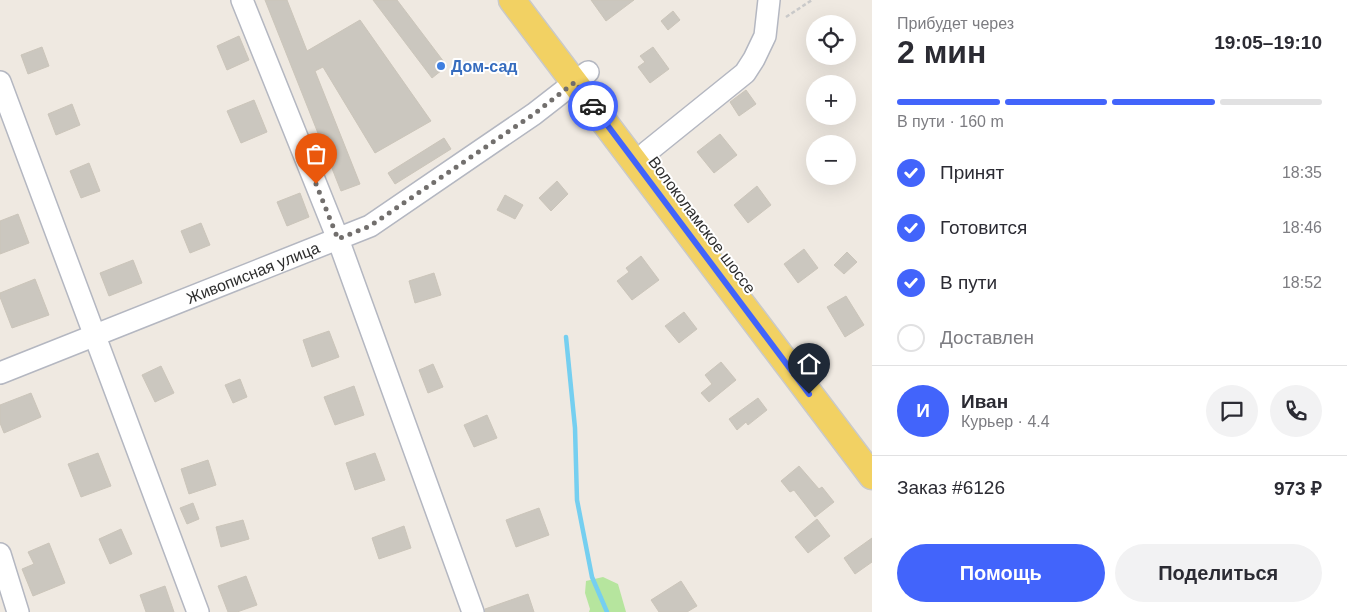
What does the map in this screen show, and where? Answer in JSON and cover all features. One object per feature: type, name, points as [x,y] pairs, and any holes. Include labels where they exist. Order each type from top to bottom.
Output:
[{"type":"main road","name":"Волоколамское шоссе","points":[[512,0],[647,152],[872,449]]},
{"type":"main road","name":"Волоколамское шоссе","points":[[533,0],[581,77],[872,476]]},
{"type":"street","points":[[242,0],[338,239],[473,612]]},
{"type":"street","points":[[647,152],[745,73],[765,36],[769,0]]},
{"type":"street","name":"Живописная улица","points":[[0,374],[370,226],[534,114],[581,77]]},
{"type":"street","points":[[0,82],[198,612]]},
{"type":"street","points":[[0,554],[18,612]]},
{"type":"path","points":[[765,36],[779,21],[812,0]]},
{"type":"green space","points":[[603,577],[618,584],[626,612],[589,612],[590,609],[585,593],[586,581]]},
{"type":"building","points":[[265,0],[287,0],[307,51],[360,20],[431,121],[375,153],[323,67],[315,71],[360,184],[341,191]]},
{"type":"building","points":[[373,0],[397,0],[447,66],[432,78]]},
{"type":"building","points":[[591,0],[634,0],[606,21]]},
{"type":"building","points":[[673,11],[680,20],[668,30],[661,21]]},
{"type":"building","points":[[239,36],[249,60],[227,70],[217,46]]},
{"type":"building","points":[[42,47],[49,66],[28,74],[21,55]]},
{"type":"building","points":[[653,47],[669,69],[650,83],[638,67],[645,62],[640,56]]},
{"type":"building","points":[[746,90],[756,104],[739,116],[730,102]]},
{"type":"building","points":[[254,100],[267,132],[241,143],[227,111]]},
{"type":"building","points":[[72,104],[80,125],[56,135],[48,114]]},
{"type":"building","points":[[720,134],[737,155],[714,173],[697,152]]},
{"type":"building","points":[[444,138],[451,149],[395,184],[388,173]]},
{"type":"building","points":[[89,163],[100,191],[81,198],[70,171]]},
{"type":"building","points":[[557,181],[568,194],[551,211],[539,198]]},
{"type":"building","points":[[757,186],[771,205],[748,223],[734,205]]},
{"type":"building","points":[[300,193],[309,217],[287,226],[277,202]]},
{"type":"building","points":[[505,195],[523,205],[515,219],[497,210]]},
{"type":"building","points":[[18,214],[29,243],[0,254],[0,221]]},
{"type":"building","points":[[201,223],[210,245],[190,253],[181,231]]},
{"type":"building","points":[[804,249],[818,268],[798,283],[784,264]]},
{"type":"building","points":[[847,252],[857,262],[844,274],[834,265]]},
{"type":"building","points":[[641,256],[659,280],[632,300],[617,281],[629,272],[626,268]]},
{"type":"building","points":[[133,260],[142,283],[109,296],[100,273]]},
{"type":"building","points":[[434,273],[441,295],[415,303],[409,281]]},
{"type":"building","points":[[35,279],[49,315],[12,328],[0,293]]},
{"type":"building","points":[[846,296],[864,325],[845,337],[827,307]]},
{"type":"building","points":[[684,312],[697,329],[679,343],[665,326]]},
{"type":"building","points":[[329,331],[339,357],[312,367],[303,340]]},
{"type":"building","points":[[721,362],[736,380],[709,402],[701,393],[712,384],[705,375]]},
{"type":"building","points":[[433,364],[443,387],[428,393],[419,370]]},
{"type":"building","points":[[161,366],[174,393],[155,402],[142,375]]},
{"type":"building","points":[[240,379],[247,397],[233,403],[225,385]]},
{"type":"building","points":[[354,386],[364,415],[335,425],[324,397]]},
{"type":"building","points":[[31,393],[41,417],[4,433],[0,423],[0,405]]},
{"type":"building","points":[[758,398],[767,410],[748,425],[746,422],[737,430],[729,419]]},
{"type":"building","points":[[487,415],[497,438],[474,447],[464,425]]},
{"type":"building","points":[[98,453],[111,486],[81,497],[68,464]]},
{"type":"building","points":[[375,453],[385,480],[355,490],[346,463]]},
{"type":"building","points":[[208,460],[216,485],[189,494],[181,469]]},
{"type":"building","points":[[799,466],[819,489],[822,487],[834,502],[815,517],[794,490],[790,492],[781,481]]},
{"type":"building","points":[[193,503],[199,519],[187,524],[180,508]]},
{"type":"building","points":[[539,508],[549,535],[516,547],[506,520]]},
{"type":"building","points":[[817,519],[830,536],[808,553],[795,537]]},
{"type":"building","points":[[243,520],[249,539],[221,547],[216,527]]},
{"type":"building","points":[[404,526],[411,548],[379,559],[372,538]]},
{"type":"building","points":[[121,529],[132,554],[110,564],[99,539]]},
{"type":"building","points":[[872,538],[872,562],[855,574],[844,558]]},
{"type":"building","points":[[49,543],[65,583],[33,596],[22,569],[34,564],[28,552]]},
{"type":"building","points":[[246,576],[257,605],[237,612],[228,612],[218,586]]},
{"type":"building","points":[[681,581],[697,606],[687,612],[659,612],[651,600]]},
{"type":"building","points":[[165,586],[174,612],[146,612],[140,595]]},
{"type":"building","points":[[528,594],[534,612],[485,612],[485,609]]},
{"type":"waterway","points":[[566,337],[575,428],[577,500],[592,577],[607,612]]},
{"type":"way so far","points":[[316,184],[338,239],[370,226],[534,114],[575,82],[593,106]]},
{"type":"place","name":"Дом-сад","points":[[441,66]]},
{"type":"route","points":[[593,106],[809,394]]}]
